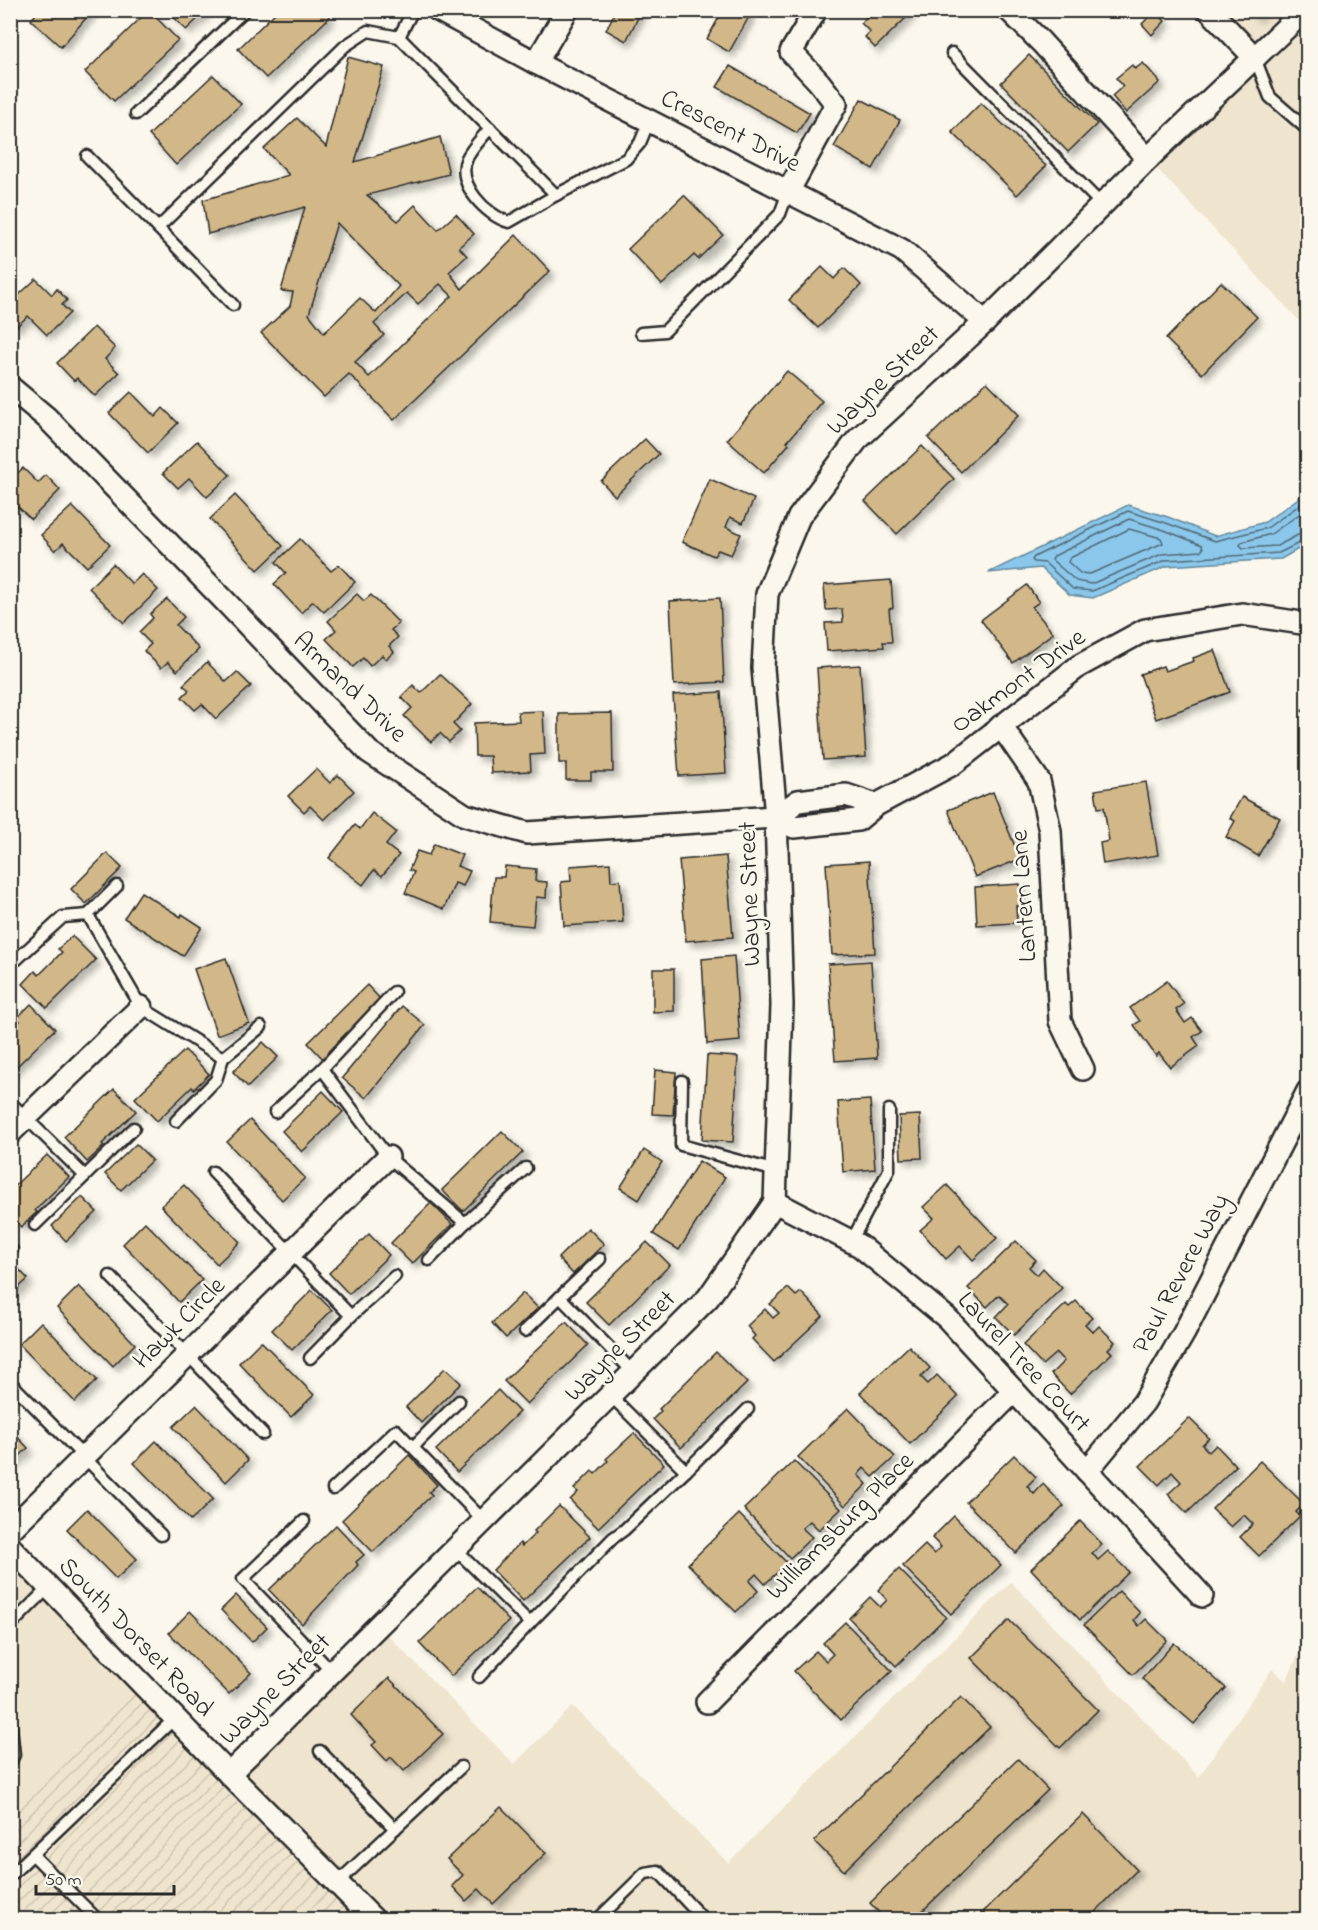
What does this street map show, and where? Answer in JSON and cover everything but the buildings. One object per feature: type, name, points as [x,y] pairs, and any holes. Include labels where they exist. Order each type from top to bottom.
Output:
[{"type":"street","name":"Crescent Drive","points":[[438,10],[536,63],[902,250],[985,322]]},
{"type":"street","points":[[788,192],[836,104],[791,52],[816,10]]},
{"type":"street","points":[[1010,10],[1148,159]]},
{"type":"street","points":[[1209,10],[1255,58]]},
{"type":"street","name":"Wayne Street","points":[[229,1774],[708,1298],[776,1202],[782,1005],[776,817],[763,668],[767,594],[799,517],[857,440],[985,322],[1148,159],[1305,10]]},
{"type":"street","points":[[536,63],[563,20]]},
{"type":"street","name":"Armand Drive","points":[[10,387],[47,418],[369,752],[465,815],[527,833],[776,817]]},
{"type":"street","name":"Oakmont Drive","points":[[776,817],[794,826],[858,820],[876,805],[953,764],[1079,666],[1145,630],[1242,614],[1308,624]]},
{"type":"street","name":"Lantern Lane","points":[[1001,726],[1039,781],[1050,831],[1060,1021],[1083,1069]]},
{"type":"street","points":[[10,1134],[141,1007]]},
{"type":"street","name":"Paul Revere Way","points":[[1087,1471],[1144,1402],[1178,1343],[1308,1091]]},
{"type":"street","name":"Hawk Circle","points":[[10,1530],[388,1157]]},
{"type":"street","name":"Laurel Tree Court","points":[[776,1202],[860,1246],[947,1318],[1202,1596]]},
{"type":"street","name":"Williamsburg Place","points":[[707,1702],[1014,1391]]},
{"type":"street","name":"South Dorset Road","points":[[10,1547],[229,1774],[374,1920]]},
{"type":"lane","points":[[136,114],[245,10]]},
{"type":"lane","points":[[399,37],[413,10]]},
{"type":"lane","points":[[158,228],[345,46],[368,31],[399,37],[556,195]]},
{"type":"lane","points":[[951,53],[1103,206]]},
{"type":"lane","points":[[1255,58],[1270,97],[1308,130]]},
{"type":"lane","points":[[490,128],[466,159],[464,175],[472,194],[497,219],[509,222],[626,159],[640,143],[649,121]]},
{"type":"lane","points":[[87,156],[233,305]]},
{"type":"lane","points":[[640,333],[665,331],[780,214],[788,192]]},
{"type":"lane","points":[[16,960],[63,917],[88,915],[117,885]]},
{"type":"lane","points":[[88,915],[141,1007],[223,1058]]},
{"type":"lane","points":[[275,1112],[322,1070],[394,992]]},
{"type":"lane","points":[[176,1121],[216,1080],[223,1058],[261,1027]]},
{"type":"lane","points":[[322,1070],[388,1157],[465,1223]]},
{"type":"lane","points":[[682,1081],[681,1145],[776,1171]]},
{"type":"lane","points":[[10,1102],[85,1176]]},
{"type":"lane","points":[[851,1242],[889,1170],[888,1110]]},
{"type":"lane","points":[[35,1225],[134,1128]]},
{"type":"lane","points":[[429,1260],[465,1223],[526,1168]]},
{"type":"lane","points":[[213,1172],[351,1316]]},
{"type":"lane","points":[[525,1331],[600,1258]]},
{"type":"lane","points":[[110,1276],[263,1434]]},
{"type":"lane","points":[[310,1358],[394,1276]]},
{"type":"lane","points":[[560,1297],[633,1372]]},
{"type":"lane","points":[[10,1382],[161,1535]]},
{"type":"lane","points":[[610,1395],[686,1471]]},
{"type":"lane","points":[[413,1447],[459,1401]]},
{"type":"lane","points":[[479,1677],[613,1538],[686,1471],[748,1409]]},
{"type":"lane","points":[[333,1489],[396,1430],[484,1521]]},
{"type":"lane","points":[[304,1521],[243,1579],[333,1672]]},
{"type":"lane","points":[[455,1549],[530,1623]]},
{"type":"lane","points":[[10,1626],[49,1587]]},
{"type":"lane","points":[[10,1718],[14,1755],[10,1763]]},
{"type":"lane","points":[[10,1876],[175,1718]]},
{"type":"lane","points":[[320,1751],[395,1829]]},
{"type":"lane","points":[[337,1883],[461,1767]]},
{"type":"lane","points":[[33,1855],[99,1920]]},
{"type":"lane","points":[[597,1920],[645,1873],[658,1871],[704,1920]]},
{"type":"shaded area","points":[[1209,11],[1307,11],[1307,329],[1148,159],[1254,58]]},
{"type":"shaded area","points":[[11,1547],[142,1684],[11,1808]]},
{"type":"shaded area","points":[[1011,1582],[1199,1777],[1272,1669],[1286,1681],[1307,1636],[1307,1919],[374,1919],[229,1774],[379,1626],[514,1764],[573,1706],[728,1863]]},
{"type":"shaded area","points":[[142,1684],[374,1920],[11,1920],[11,1808]]},
{"type":"water","points":[[1307,492],[1307,544],[1281,559],[1167,566],[1093,598],[1070,595],[1041,568],[988,573],[1128,505],[1168,517],[1215,536],[1265,522]]}]
